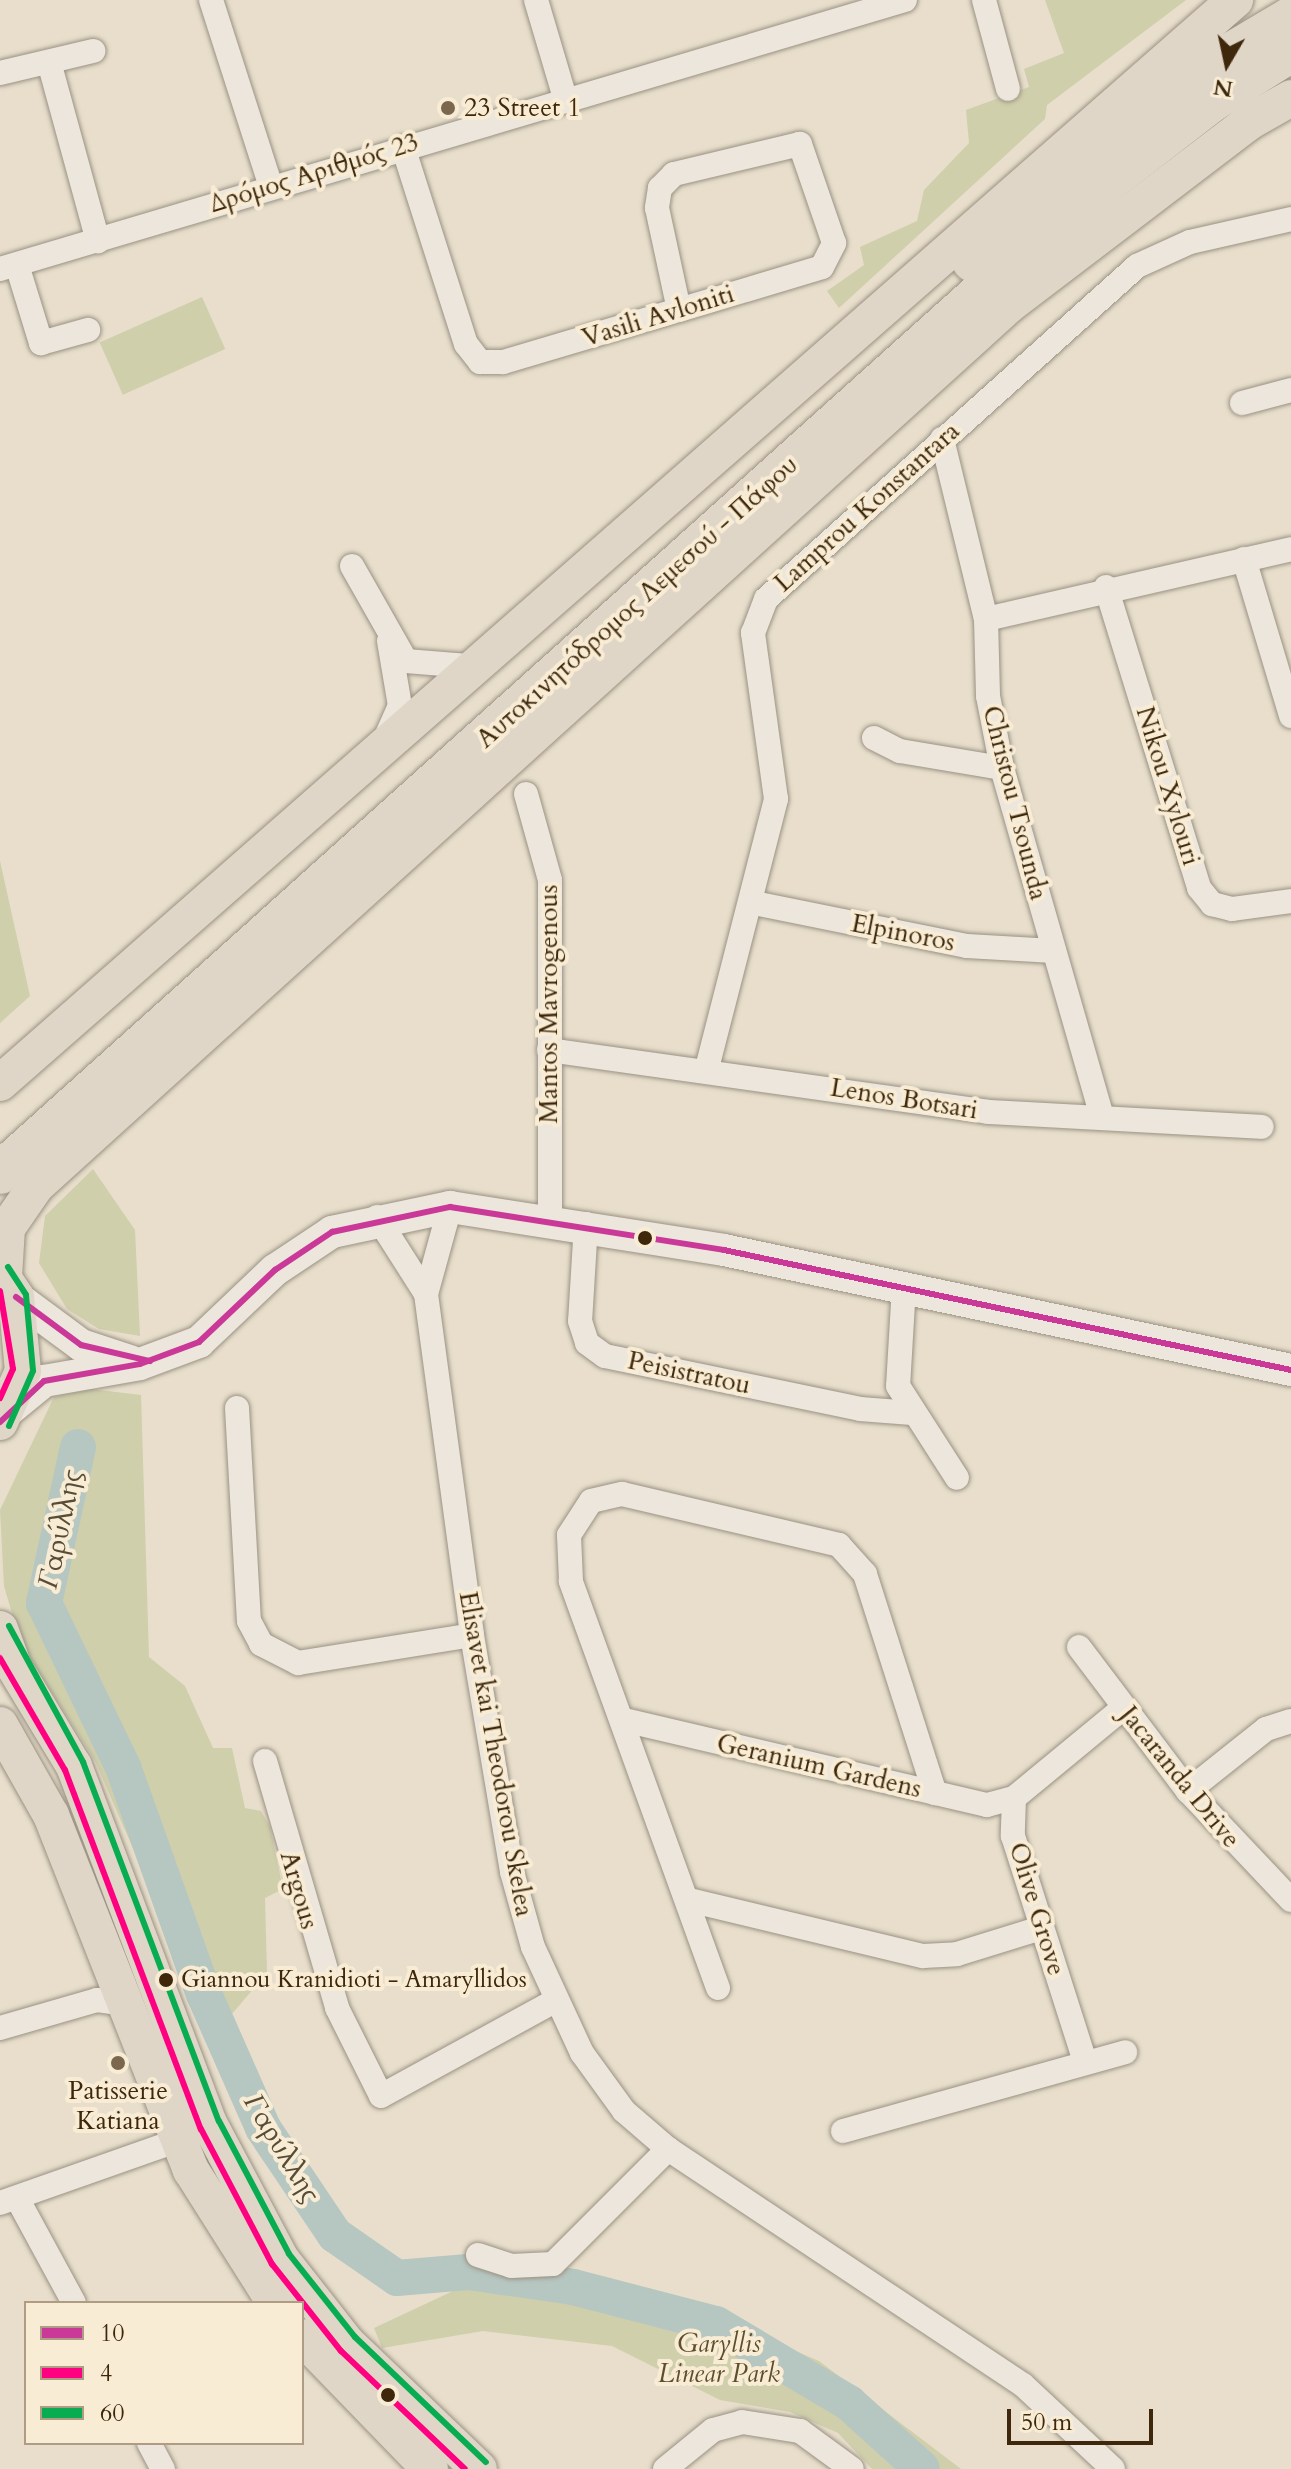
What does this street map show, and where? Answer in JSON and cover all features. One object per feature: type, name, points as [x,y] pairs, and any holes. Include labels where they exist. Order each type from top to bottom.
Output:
[{"type":"highway","name":"Αυτοκινητόδρομος Λεμεσού - Πάφου","points":[[0,1136],[1069,175],[1195,75],[1291,18]]},
{"type":"highway","name":"Αυτοκινητόδρομος Λεμεσού - Πάφου","points":[[0,1173],[1090,195],[1213,100],[1291,51]]},
{"type":"main road","points":[[0,1083],[468,666],[1235,0]]},
{"type":"main road","points":[[6,1415],[23,1371],[6,1282],[7,1228],[36,1186],[1009,305],[1249,122],[1291,98]]},
{"type":"main road","points":[[6,1415],[44,1381],[140,1364],[199,1342],[312,1243],[377,1217],[450,1207],[586,1224],[904,1286],[1291,1370]]},
{"type":"main road","points":[[6,1282],[81,1345],[140,1364]]},
{"type":"main road","points":[[0,1629],[13,1665],[74,1766],[210,2125],[300,2284],[348,2344],[479,2469]]},
{"type":"main road","points":[[0,1725],[36,1782],[112,1992],[178,2143],[274,2301]]},
{"type":"main road","points":[[304,2339],[430,2469]]},
{"type":"street","points":[[211,0],[270,184]]},
{"type":"street","points":[[536,0],[565,98]]},
{"type":"street","name":"Δρόμος Αριθμός 23","points":[[8,267],[270,184],[565,98],[855,7],[905,0]]},
{"type":"street","points":[[984,0],[1008,89]]},
{"type":"street","points":[[0,73],[93,51]]},
{"type":"street","points":[[49,62],[98,241]]},
{"type":"street","name":"Vasili Avloniti","points":[[403,147],[466,344],[480,362],[503,362],[679,310],[833,258],[813,167],[800,144],[674,174],[660,188],[657,208],[679,310]]},
{"type":"street","name":"Lamprou Konstantara","points":[[707,1068],[754,903],[777,783],[753,633],[766,599],[1137,266],[1190,242],[1291,219]]},
{"type":"street","points":[[8,267],[31,346],[88,330]]},
{"type":"street","points":[[1242,403],[1291,390]]},
{"type":"street","name":"Christou Tsounda","points":[[942,439],[986,619],[988,696],[1002,768],[1102,1116]]},
{"type":"street","points":[[986,619],[1106,587],[1291,549]]},
{"type":"street","points":[[1244,559],[1291,716]]},
{"type":"street","points":[[352,566],[387,633],[406,661],[468,666]]},
{"type":"street","name":"Nikou Xylouri","points":[[1106,587],[1199,888],[1212,904],[1232,909],[1291,901]]},
{"type":"street","points":[[385,739],[400,706],[387,633]]},
{"type":"street","points":[[874,738],[900,751],[1002,768]]},
{"type":"street","name":"Mantos Mavrogenous","points":[[526,794],[550,880],[550,1218]]},
{"type":"street","name":"Elpinoros","points":[[754,903],[978,947],[1054,951]]},
{"type":"street","name":"Lenos Botsari","points":[[549,1050],[707,1068],[988,1112],[1262,1127]]},
{"type":"street","name":"Elisavet kai Theodorou Skelea","points":[[450,1207],[426,1294],[472,1635],[512,1872],[556,2000],[582,2053],[624,2111],[668,2149],[1023,2385],[1113,2469]]},
{"type":"street","name":"Elisavet kai Theodorou Skelea","points":[[377,1217],[426,1294]]},
{"type":"street","name":"Peisistratou","points":[[586,1224],[580,1321],[587,1343],[605,1356],[860,1409],[912,1413]]},
{"type":"street","points":[[904,1286],[898,1386],[912,1413],[957,1478]]},
{"type":"street","points":[[237,1408],[249,1621],[261,1644],[298,1663],[472,1635]]},
{"type":"street","points":[[718,1988],[624,1720],[571,1581],[569,1535],[591,1501],[622,1494],[839,1545],[865,1574],[935,1793]]},
{"type":"street","name":"Jacaranda Drive","points":[[1079,1647],[1188,1791],[1291,1900]]},
{"type":"street","points":[[1014,1798],[1123,1708]]},
{"type":"street","name":"Geranium Gardens","points":[[624,1720],[987,1805],[1014,1798]]},
{"type":"street","points":[[1188,1791],[1266,1729],[1291,1721]]},
{"type":"street","name":"Argous","points":[[265,1761],[337,2008],[381,2096],[556,2000]]},
{"type":"street","name":"Olive Grove","points":[[1014,1798],[1013,1836],[1085,2061]]},
{"type":"street","points":[[689,1900],[923,1956],[957,1954],[1041,1928]]},
{"type":"street","points":[[0,2028],[112,1992]]},
{"type":"street","points":[[843,2131],[1125,2052]]},
{"type":"street","points":[[73,2301],[9,2201],[178,2143],[210,2125]]},
{"type":"street","points":[[478,2255],[511,2266],[553,2264],[668,2149]]},
{"type":"street","points":[[665,2469],[713,2430],[742,2422],[800,2431],[852,2469]]},
{"type":"street","points":[[150,2445],[163,2469]]},
{"type":"green space","points":[[1045,0],[1186,0],[1047,105],[1045,119],[839,308],[827,291],[864,265],[860,247],[917,221],[924,190],[969,143],[966,110],[1029,87],[1024,69],[1064,53]]},
{"type":"green space","points":[[202,297],[225,349],[123,395],[100,343]]},
{"type":"green space","points":[[0,861],[30,996],[0,1023]]},
{"type":"green space","points":[[93,1169],[135,1230],[140,1336],[99,1329],[67,1309],[39,1263],[45,1216]]},
{"type":"green space","points":[[91,1389],[141,1395],[149,1657],[185,1686],[213,1748],[232,1748],[245,1808],[261,1811],[270,1827],[283,1889],[265,1898],[267,1973],[214,2035],[95,1761],[20,1641],[4,1586],[0,1510],[54,1397]]},
{"type":"green space","name":"Garyllis Linear Park","points":[[500,2269],[598,2282],[705,2312],[819,2361],[961,2469],[872,2469],[838,2433],[790,2412],[720,2400],[612,2346],[483,2331],[382,2348],[374,2328]]},
{"type":"waterway","name":"Γαρύλλης","points":[[78,1447],[44,1603],[123,1767],[204,1994],[263,2128],[335,2235],[397,2278],[468,2272],[573,2287],[716,2324],[849,2403],[922,2469]]},
{"type":"transit line","name":"10","points":[[0,1422],[44,1381],[140,1364],[199,1342],[275,1270],[332,1232],[450,1207],[724,1250],[1291,1370]]},
{"type":"transit line","name":"60","points":[[8,1267],[26,1295],[33,1371],[9,1426]]},
{"type":"transit line","name":"4","points":[[0,1291],[13,1369],[0,1398]]},
{"type":"transit line","name":"10","points":[[16,1297],[81,1345],[150,1361]]},
{"type":"transit line","name":"60","points":[[9,1626],[83,1762],[219,2121],[289,2254],[355,2337],[486,2462]]},
{"type":"transit line","name":"4","points":[[0,1658],[65,1770],[201,2129],[272,2264],[301,2301]]},
{"type":"transit line","name":"4","points":[[304,2304],[341,2351],[465,2469]]},
{"type":"place","name":"23 Street 1","points":[[448,108]]},
{"type":"place","name":"Giannou Kranidioti - Amaryllidos","points":[[166,1980]]},
{"type":"place","name":"Patisserie Katiana","points":[[118,2063]]}]
